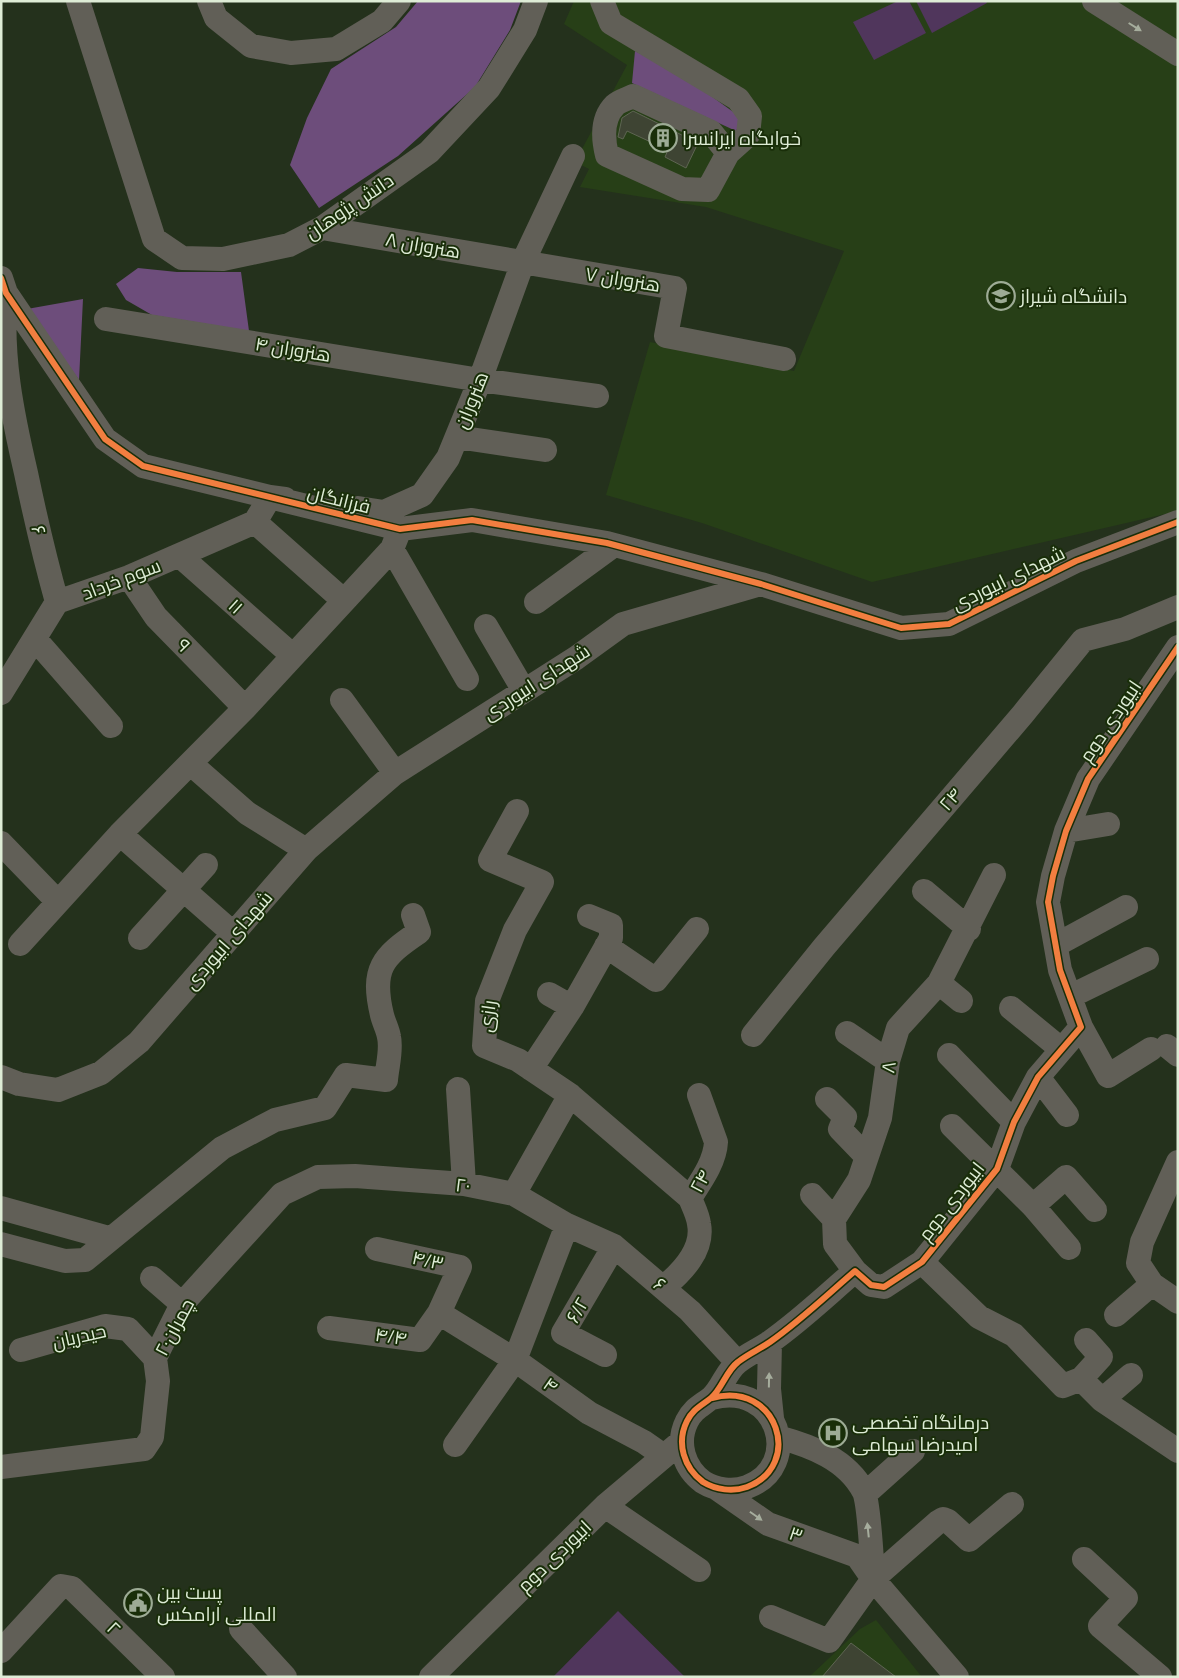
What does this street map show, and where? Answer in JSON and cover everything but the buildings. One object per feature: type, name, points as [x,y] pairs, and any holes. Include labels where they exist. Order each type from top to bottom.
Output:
[{"type":"street","name":"دانش پژوهان","points":[[78,1],[154,239],[182,258],[224,259],[289,245],[322,228],[429,152],[489,88],[525,30],[536,1]]},
{"type":"street","points":[[209,1],[216,18],[251,46],[290,53],[336,49],[382,21],[399,1]]},
{"type":"street","points":[[602,1],[611,23],[738,99],[750,116],[748,135],[728,153],[708,190],[682,189],[607,155],[602,139],[606,121],[615,105],[632,96],[711,132],[728,153]]},
{"type":"street","points":[[1094,1],[1178,54]]},
{"type":"street","name":"هنروران","points":[[270,497],[384,512],[422,495],[448,458],[480,380],[523,262],[573,156]]},
{"type":"street","name":"هنروران ۸","points":[[322,228],[523,262]]},
{"type":"street","name":"هنروران ۷","points":[[523,262],[675,288],[666,336],[784,359]]},
{"type":"street","name":"۶","points":[[4,286],[3,326],[9,392],[22,458],[57,602]]},
{"type":"street","name":"فرزانگان","points":[[4,286],[105,438],[143,466],[270,497],[396,539],[472,520],[614,545],[761,584]]},
{"type":"street","name":"هنروران ۴","points":[[106,319],[480,380],[597,396]]},
{"type":"street","points":[[456,437],[545,450]]},
{"type":"street","points":[[270,497],[255,522],[343,600]]},
{"type":"street","name":"سوم خرداد","points":[[1,692],[57,602],[129,577],[255,522]]},
{"type":"street","name":"شهدای ابیوردی","points":[[1,1077],[19,1084],[58,1090],[101,1073],[139,1042],[306,850],[395,773],[524,691],[623,624],[761,584],[901,628],[949,624],[1076,561],[1178,522]]},
{"type":"street","points":[[20,944],[120,834],[245,708],[396,539],[467,679]]},
{"type":"street","points":[[536,602],[614,545]]},
{"type":"street","name":"۱۱","points":[[180,556],[292,656]]},
{"type":"street","name":"۹","points":[[129,577],[156,617],[245,708]]},
{"type":"street","name":"۲۴","points":[[753,1035],[824,947],[1023,714],[1082,640],[1126,629],[1178,607]]},
{"type":"street","points":[[486,626],[524,691]]},
{"type":"street","points":[[34,639],[111,726]]},
{"type":"street","name":"ابیوردی دوم","points":[[855,1271],[871,1285],[884,1287],[922,1262],[997,1169],[1014,1122],[1038,1077],[1081,1028],[1060,970],[1048,902],[1066,831],[1088,779],[1178,647]]},
{"type":"street","points":[[342,700],[395,773]]},
{"type":"street","points":[[190,764],[247,814],[306,850]]},
{"type":"street","name":"رازی","points":[[517,811],[490,860],[542,882],[515,930],[487,1001],[484,1046],[518,1060],[570,1096],[690,1198]]},
{"type":"street","points":[[1066,831],[1108,824]]},
{"type":"street","points":[[120,834],[234,934]]},
{"type":"street","points":[[1,843],[57,902]]},
{"type":"street","points":[[140,938],[184,892],[206,865]]},
{"type":"street","name":"۸","points":[[834,1219],[859,1180],[880,1118],[888,1061],[898,1028],[940,983],[969,929],[994,875]]},
{"type":"street","points":[[924,891],[969,929]]},
{"type":"street","points":[[1056,945],[1126,907]]},
{"type":"street","points":[[1,1244],[65,1261],[77,1262],[86,1260],[109,1238],[222,1148],[275,1120],[325,1108],[346,1075],[386,1080],[390,1039],[378,987],[380,967],[396,948],[419,932],[414,915]]},
{"type":"street","points":[[531,1069],[572,1007],[611,938],[611,926],[589,916]]},
{"type":"street","points":[[606,946],[656,980],[697,929]]},
{"type":"street","points":[[1071,996],[1147,959]]},
{"type":"street","points":[[940,983],[961,1001]]},
{"type":"street","points":[[549,994],[572,1007]]},
{"type":"street","points":[[1011,1008],[1061,1049]]},
{"type":"street","points":[[1081,1028],[1108,1076],[1165,1050]]},
{"type":"street","points":[[847,1033],[888,1061]]},
{"type":"street","points":[[949,1055],[1014,1122]]},
{"type":"street","points":[[1038,1077],[1068,1115]]},
{"type":"street","points":[[458,1089],[464,1184]]},
{"type":"street","name":"۲۴","points":[[664,1287],[678,1275],[697,1249],[700,1224],[690,1198],[706,1174],[716,1148],[716,1142],[699,1095]]},
{"type":"street","points":[[514,1194],[570,1096]]},
{"type":"street","points":[[827,1098],[845,1117],[840,1129],[866,1156]]},
{"type":"street","points":[[952,1126],[1033,1206],[1069,1248]]},
{"type":"street","points":[[1178,1162],[1142,1242],[1138,1263],[1152,1284],[1178,1302]]},
{"type":"street","name":"۲۰","points":[[350,1176],[464,1184],[514,1194],[567,1225]]},
{"type":"street","name":"چمران۲۰","points":[[1,1468],[144,1449],[152,1437],[158,1381],[156,1358],[182,1304],[282,1194],[318,1177],[350,1176]]},
{"type":"street","points":[[1033,1206],[1066,1177],[1095,1210]]},
{"type":"street","points":[[712,1398],[737,1362],[770,1342],[855,1271],[835,1244],[834,1219],[812,1195]]},
{"type":"street","points":[[1,1208],[109,1238]]},
{"type":"street","points":[[455,1445],[515,1360],[567,1225]]},
{"type":"street","name":"۶","points":[[567,1225],[614,1246],[690,1311],[737,1362]]},
{"type":"street","name":"۶/۲","points":[[605,1356],[563,1332],[614,1246]]},
{"type":"street","name":"۴/۳","points":[[377,1250],[460,1267],[439,1313]]},
{"type":"street","points":[[922,1262],[979,1317],[1014,1335],[1063,1386],[1081,1378],[1101,1357],[1086,1340]]},
{"type":"street","points":[[152,1278],[182,1304]]},
{"type":"street","points":[[1116,1315],[1152,1284]]},
{"type":"street","name":"۴/۴","points":[[329,1328],[420,1340],[439,1313]]},
{"type":"street","name":"۴","points":[[439,1313],[515,1360],[589,1413],[644,1442],[674,1448]]},
{"type":"street","name":"حیدریان","points":[[21,1350],[105,1326],[128,1329],[156,1358]]},
{"type":"street","points":[[770,1342],[769,1389],[775,1428],[775,1458],[764,1476],[756,1482],[737,1490],[716,1488],[706,1484],[691,1470],[684,1456],[674,1448],[690,1415],[696,1408],[712,1398],[728,1395],[745,1397],[764,1409],[775,1428],[836,1461],[855,1479],[865,1494],[874,1579]]},
{"type":"street","points":[[1102,1400],[1131,1375]]},
{"type":"street","points":[[1081,1378],[1102,1400],[1176,1445]]},
{"type":"street","name":"ابیوردی دوم","points":[[431,1677],[605,1506],[674,1448]]},
{"type":"street","points":[[865,1494],[913,1451]]},
{"type":"street","name":"۳","points":[[716,1488],[768,1524],[857,1556],[874,1579],[956,1676]]},
{"type":"street","points":[[771,1617],[829,1641],[874,1579],[938,1522],[943,1519],[948,1521],[968,1540],[1012,1504]]},
{"type":"street","points":[[605,1506],[699,1570]]},
{"type":"street","points":[[1084,1559],[1126,1598],[1100,1626],[1160,1677]]},
{"type":"street","name":"۲","points":[[1,1651],[61,1586],[72,1588],[163,1677]]},
{"type":"street","points":[[241,1629],[285,1677]]},
{"type":"shaded area","points":[[418,1],[521,1],[510,30],[475,87],[398,156],[319,208],[290,165],[307,118],[331,69],[396,27]]},
{"type":"shaded area","name":"دانشگاه شیراز","points":[[574,1],[1178,1],[1178,511],[872,582],[702,523],[606,495],[650,342],[794,371],[844,251],[706,207],[580,187],[589,169],[575,162],[627,65],[564,24]]},
{"type":"shaded area","points":[[898,1],[909,1],[926,33],[874,60],[853,22]]},
{"type":"shaded area","points":[[916,1],[986,1],[987,3],[932,33]]},
{"type":"shaded area","points":[[635,51],[682,75],[743,119],[736,131],[632,83]]},
{"type":"shaded area","points":[[138,268],[177,272],[241,272],[249,331],[152,315],[126,300],[116,284]]},
{"type":"shaded area","points":[[83,299],[79,380],[27,309]]},
{"type":"shaded area","points":[[618,1611],[685,1677],[553,1677]]},
{"type":"shaded area","points":[[876,1620],[922,1677],[809,1677],[860,1629]]},
{"type":"cycle path","points":[[1,278],[6,293],[105,439],[143,466],[400,529],[472,520],[607,543],[761,584],[901,628],[949,624],[1076,561],[1178,522]]},
{"type":"cycle path","points":[[712,1398],[735,1396],[753,1401],[767,1413],[776,1428],[778,1445],[775,1462],[765,1476],[742,1489],[730,1490],[713,1487],[703,1482],[691,1470],[684,1454],[682,1438],[687,1421],[692,1413],[715,1394],[730,1370],[738,1362],[766,1345],[803,1317],[855,1271],[871,1285],[884,1287],[922,1262],[997,1169],[1014,1122],[1038,1077],[1081,1027],[1060,970],[1048,902],[1053,876],[1066,831],[1088,779],[1178,647]]},
{"type":"place","name":"خوابگاه ایرانسرا","points":[[663,138]]},
{"type":"place","name":"دانشگاه شیراز","points":[[1001,296]]},
{"type":"place","name":"درمانگاه تخصصی امیدرضا سهامی","points":[[833,1433]]},
{"type":"place","name":"پست بین المللی ارامکس","points":[[138,1603]]}]
